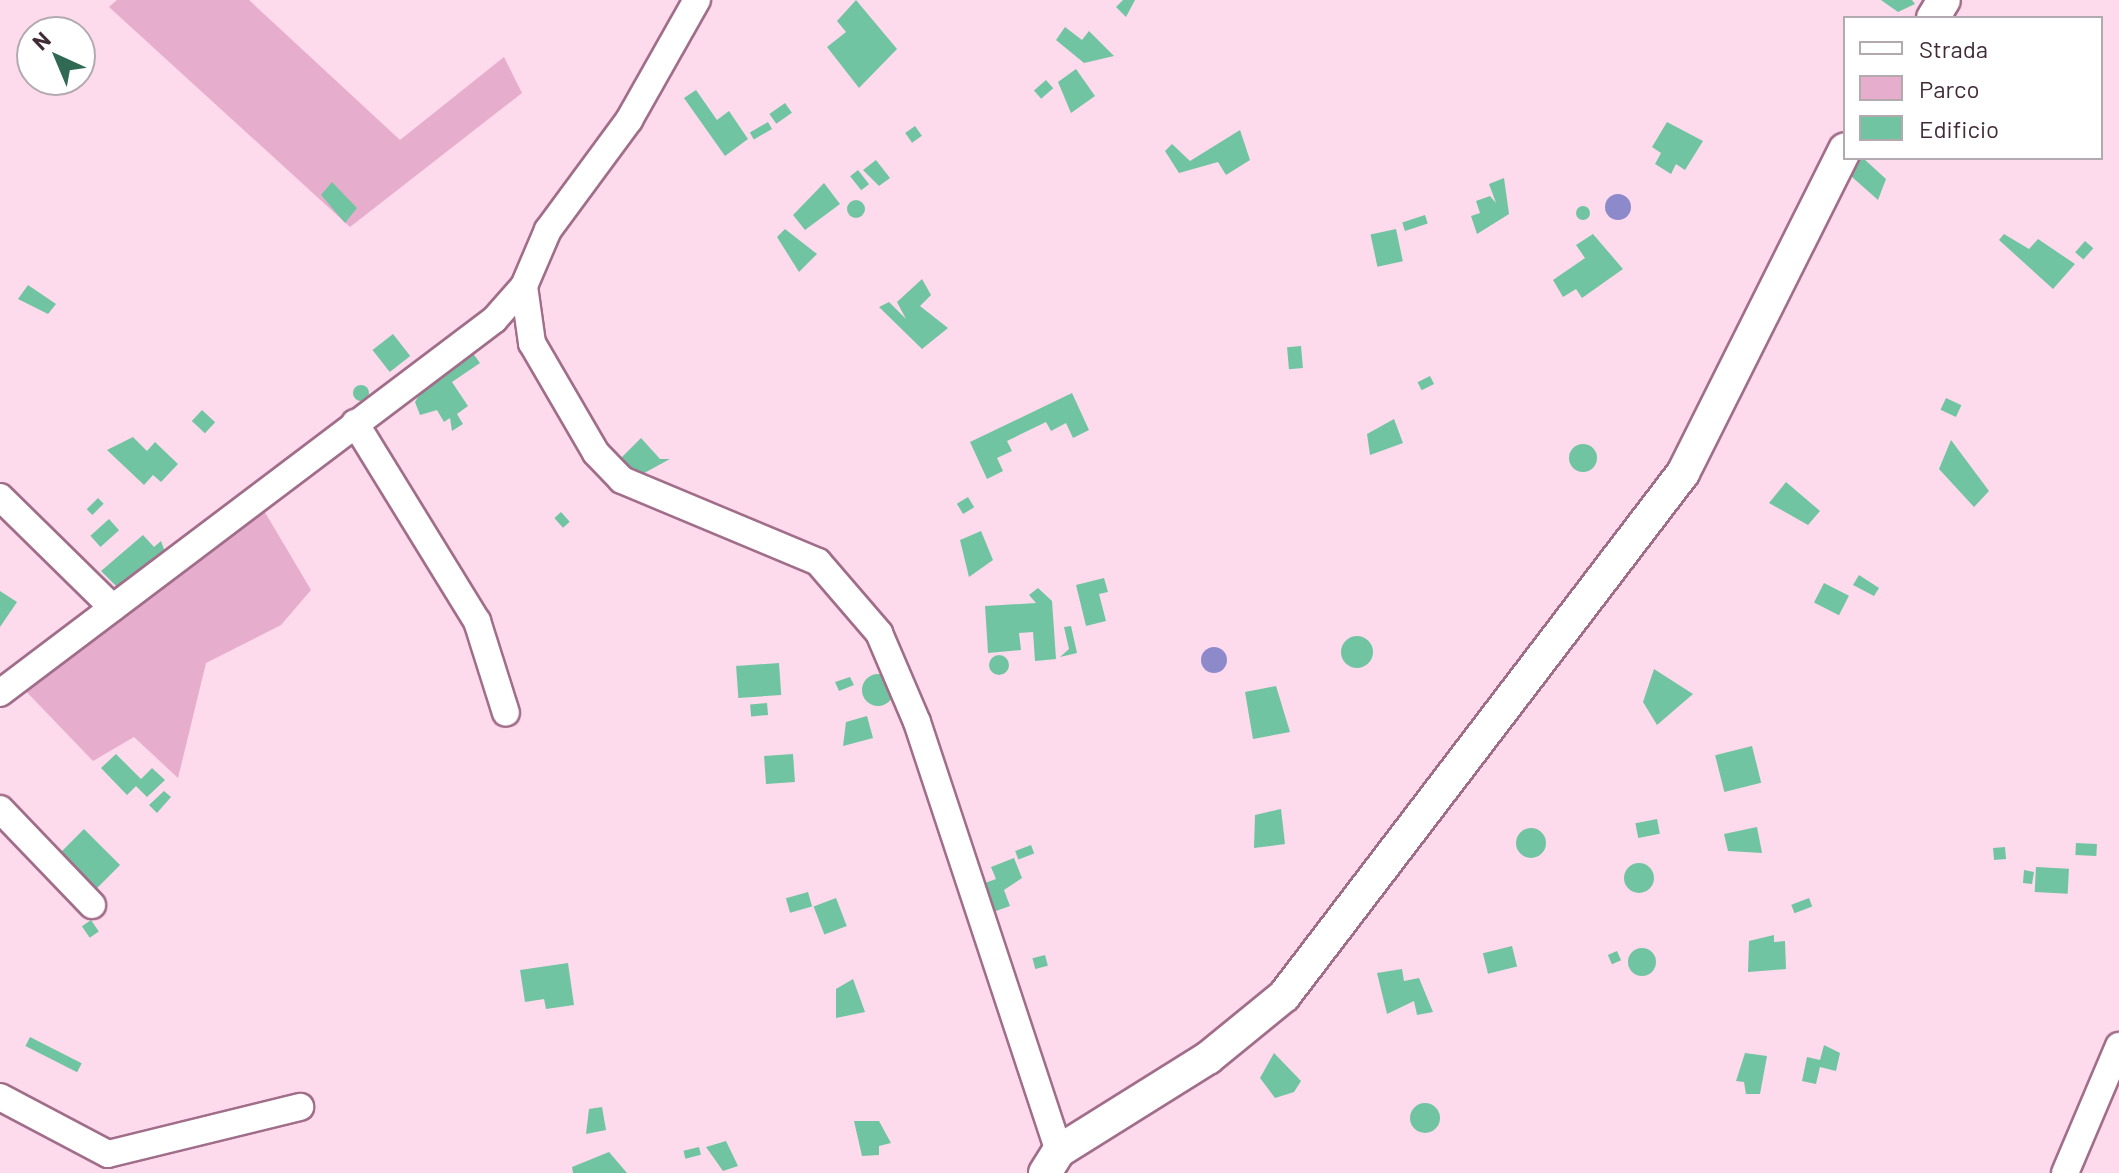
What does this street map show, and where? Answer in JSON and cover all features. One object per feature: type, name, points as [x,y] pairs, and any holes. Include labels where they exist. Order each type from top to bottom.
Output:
[{"type":"main road","points":[[1052,1162],[1208,1058],[1284,996],[1683,473],[1843,153]]},
{"type":"street","points":[[0,693],[494,320],[524,286],[548,230],[629,120],[697,0]]},
{"type":"street","points":[[524,286],[532,343],[596,453],[622,480],[818,562],[879,633],[917,722],[1052,1162]]},
{"type":"street","points":[[355,423],[477,621],[506,713]]},
{"type":"street","points":[[0,497],[113,608]]},
{"type":"street","points":[[0,809],[92,905]]},
{"type":"street","points":[[2065,1173],[2119,1046]]},
{"type":"street","points":[[0,1097],[108,1154],[300,1107]]},
{"type":"green space","points":[[117,0],[249,0],[400,140],[504,57],[522,93],[350,227],[109,7]]},
{"type":"green space","points":[[263,509],[311,590],[281,625],[206,663],[178,778],[134,737],[93,761],[20,685]]},
{"type":"shaded area","points":[[1618,194],[1627,198],[1631,207],[1627,216],[1618,220],[1609,216],[1605,207],[1609,198]]},
{"type":"shaded area","points":[[1214,647],[1223,651],[1227,660],[1223,669],[1214,673],[1205,669],[1201,660],[1205,651]]},
{"type":"building","points":[[856,0],[897,49],[859,88],[827,47],[846,32],[837,21]]},
{"type":"building","points":[[1123,0],[1135,0],[1126,17],[1116,7]]},
{"type":"building","points":[[1881,0],[1912,0],[1915,4],[1898,12]]},
{"type":"building","points":[[1065,27],[1082,40],[1089,31],[1114,56],[1084,63],[1056,40]]},
{"type":"building","points":[[1076,69],[1095,96],[1071,113],[1058,82]]},
{"type":"building","points":[[1046,80],[1053,88],[1041,99],[1034,90]]},
{"type":"building","points":[[696,90],[717,120],[729,111],[748,139],[725,156],[684,98]]},
{"type":"building","points":[[785,103],[792,113],[776,124],[769,114]]},
{"type":"building","points":[[768,122],[772,129],[754,139],[750,132]]},
{"type":"building","points":[[1667,122],[1703,141],[1685,170],[1676,164],[1671,174],[1655,164],[1661,153],[1652,147]]},
{"type":"building","points":[[915,126],[922,136],[912,143],[905,133]]},
{"type":"building","points":[[1240,130],[1250,160],[1226,175],[1218,162],[1179,173],[1165,151],[1172,144],[1190,161]]},
{"type":"building","points":[[876,160],[890,178],[879,186],[863,170]]},
{"type":"building","points":[[1848,160],[1865,160],[1886,179],[1878,200],[1843,169]]},
{"type":"building","points":[[858,170],[869,184],[861,190],[850,176]]},
{"type":"building","points":[[1504,178],[1509,214],[1477,234],[1471,216],[1480,213],[1476,201],[1490,196],[1496,203],[1489,184]]},
{"type":"building","points":[[332,182],[357,208],[345,223],[321,195]]},
{"type":"building","points":[[824,183],[840,204],[805,230],[793,215]]},
{"type":"building","points":[[852,200],[860,200],[865,209],[863,216],[852,218],[847,213],[847,205]]},
{"type":"building","points":[[1583,206],[1590,213],[1583,220],[1576,213]]},
{"type":"building","points":[[1425,215],[1428,224],[1405,231],[1402,222]]},
{"type":"building","points":[[785,229],[817,254],[799,272],[777,237]]},
{"type":"building","points":[[1396,229],[1403,261],[1377,267],[1371,234]]},
{"type":"building","points":[[1593,234],[1623,269],[1582,298],[1576,289],[1563,297],[1553,280],[1585,258],[1576,245]]},
{"type":"building","points":[[2004,234],[2029,249],[2038,239],[2075,264],[2053,289],[1999,240]]},
{"type":"building","points":[[2085,241],[2093,248],[2083,260],[2075,252]]},
{"type":"building","points":[[922,279],[931,295],[920,306],[948,328],[922,349],[879,307],[889,302],[906,319],[897,302]]},
{"type":"building","points":[[28,285],[56,304],[48,314],[18,299]]},
{"type":"building","points":[[393,334],[410,356],[390,372],[373,350]]},
{"type":"building","points":[[1301,346],[1303,368],[1289,369],[1287,347]]},
{"type":"building","points":[[472,352],[480,363],[452,382],[468,406],[457,414],[463,424],[452,431],[450,418],[444,422],[437,410],[420,415],[415,402],[423,388]]},
{"type":"building","points":[[1430,376],[1434,384],[1422,390],[1418,382]]},
{"type":"building","points":[[361,385],[369,393],[361,401],[353,393]]},
{"type":"building","points":[[1072,393],[1089,430],[1073,438],[1066,423],[1051,431],[1046,422],[1007,441],[1012,451],[997,458],[1003,471],[987,479],[970,442]]},
{"type":"building","points":[[1946,398],[1961,405],[1956,417],[1941,410]]},
{"type":"building","points":[[202,410],[215,422],[205,433],[192,421]]},
{"type":"building","points":[[1394,419],[1403,443],[1370,455],[1367,434]]},
{"type":"building","points":[[133,437],[147,451],[155,442],[178,464],[161,482],[153,475],[144,485],[107,450]]},
{"type":"building","points":[[641,438],[660,459],[670,459],[635,478],[618,461]]},
{"type":"building","points":[[1951,440],[1989,491],[1974,507],[1939,469]]},
{"type":"building","points":[[1583,444],[1593,448],[1597,458],[1593,468],[1583,472],[1573,468],[1569,458],[1573,448]]},
{"type":"building","points":[[1786,482],[1820,511],[1808,525],[1769,503]]},
{"type":"building","points":[[968,497],[974,507],[963,514],[957,504]]},
{"type":"building","points":[[98,498],[104,504],[92,515],[87,509]]},
{"type":"building","points":[[561,512],[570,522],[563,528],[554,518]]},
{"type":"building","points":[[109,519],[119,530],[100,547],[90,536]]},
{"type":"building","points":[[981,531],[993,560],[969,577],[960,540]]},
{"type":"building","points":[[143,535],[154,547],[161,541],[165,552],[117,587],[101,571]]},
{"type":"building","points":[[1859,575],[1879,588],[1874,596],[1853,585]]},
{"type":"building","points":[[1104,578],[1108,592],[1099,594],[1106,621],[1086,626],[1076,585]]},
{"type":"building","points":[[1824,583],[1849,596],[1839,615],[1814,603]]},
{"type":"building","points":[[1038,588],[1052,601],[1056,659],[1035,661],[1033,632],[1019,633],[1021,650],[988,653],[985,606],[1036,603],[1029,595]]},
{"type":"building","points":[[0,591],[17,602],[0,627]]},
{"type":"building","points":[[1071,626],[1077,653],[1060,657],[1069,649],[1064,627]]},
{"type":"building","points":[[1357,636],[1368,641],[1373,652],[1368,663],[1357,668],[1346,663],[1341,652],[1346,641]]},
{"type":"building","points":[[999,655],[1006,658],[1009,665],[1006,672],[999,675],[992,672],[989,665],[992,658]]},
{"type":"building","points":[[779,663],[781,695],[738,698],[736,666]]},
{"type":"building","points":[[1654,669],[1693,694],[1657,725],[1643,702]]},
{"type":"building","points":[[878,674],[889,679],[894,690],[889,701],[878,706],[867,701],[862,690],[867,679]]},
{"type":"building","points":[[850,677],[854,685],[839,691],[835,682]]},
{"type":"building","points":[[1276,686],[1290,732],[1253,739],[1245,692]]},
{"type":"building","points":[[767,703],[768,715],[751,716],[750,704]]},
{"type":"building","points":[[867,716],[873,738],[843,746],[846,722]]},
{"type":"building","points":[[1752,746],[1761,783],[1724,792],[1715,755]]},
{"type":"building","points":[[116,754],[141,779],[152,768],[165,780],[147,797],[136,786],[127,795],[101,768]]},
{"type":"building","points":[[793,754],[795,782],[766,784],[764,756]]},
{"type":"building","points":[[164,791],[171,797],[157,813],[149,805]]},
{"type":"building","points":[[1281,809],[1285,844],[1254,848],[1255,815]]},
{"type":"building","points":[[1657,819],[1660,834],[1638,838],[1635,823]]},
{"type":"building","points":[[1757,827],[1762,853],[1728,851],[1724,834]]},
{"type":"building","points":[[1531,828],[1542,832],[1546,843],[1542,854],[1531,858],[1520,854],[1516,843],[1520,832]]},
{"type":"building","points":[[84,829],[120,865],[94,891],[58,855]]},
{"type":"building","points":[[2076,843],[2097,844],[2096,856],[2075,855]]},
{"type":"building","points":[[1031,845],[1034,853],[1018,859],[1015,851]]},
{"type":"building","points":[[2005,847],[2006,859],[1994,860],[1993,848]]},
{"type":"building","points":[[1014,858],[1022,878],[1004,890],[1010,906],[993,912],[982,884],[996,879],[991,867]]},
{"type":"building","points":[[1639,863],[1650,867],[1654,878],[1650,889],[1639,893],[1628,889],[1624,878],[1628,867]]},
{"type":"building","points":[[2036,867],[2069,869],[2068,894],[2035,892]]},
{"type":"building","points":[[2024,870],[2034,872],[2032,884],[2023,883]]},
{"type":"building","points":[[808,892],[812,906],[790,913],[786,898]]},
{"type":"building","points":[[836,898],[847,926],[824,935],[814,907]]},
{"type":"building","points":[[1809,898],[1812,906],[1794,913],[1791,905]]},
{"type":"building","points":[[91,920],[99,932],[90,938],[82,926]]},
{"type":"building","points":[[1774,935],[1774,942],[1785,941],[1786,969],[1748,972],[1749,941]]},
{"type":"building","points":[[1512,946],[1517,966],[1488,974],[1483,953]]},
{"type":"building","points":[[1642,948],[1652,952],[1656,962],[1652,972],[1642,976],[1632,972],[1628,962],[1632,952]]},
{"type":"building","points":[[1617,951],[1621,960],[1612,964],[1608,955]]},
{"type":"building","points":[[1045,955],[1048,966],[1035,969],[1032,958]]},
{"type":"building","points":[[568,963],[574,1005],[546,1009],[544,999],[525,1002],[520,970]]},
{"type":"building","points":[[1402,969],[1404,981],[1419,978],[1433,1012],[1417,1015],[1414,1001],[1387,1014],[1377,973]]},
{"type":"building","points":[[853,979],[865,1012],[836,1018],[836,989]]},
{"type":"building","points":[[30,1037],[82,1063],[77,1072],[25,1046]]},
{"type":"building","points":[[1824,1045],[1840,1053],[1836,1071],[1820,1067],[1816,1084],[1802,1081],[1807,1057],[1820,1060]]},
{"type":"building","points":[[1274,1053],[1301,1081],[1294,1092],[1275,1098],[1260,1078]]},
{"type":"building","points":[[1745,1053],[1767,1056],[1760,1094],[1746,1094],[1744,1082],[1736,1081]]},
{"type":"building","points":[[1425,1103],[1436,1107],[1440,1118],[1436,1129],[1425,1133],[1414,1129],[1410,1118],[1414,1107]]},
{"type":"building","points":[[602,1107],[606,1130],[586,1134],[589,1109]]},
{"type":"building","points":[[854,1121],[879,1121],[891,1143],[879,1146],[879,1155],[862,1156]]},
{"type":"building","points":[[726,1141],[738,1166],[723,1171],[706,1147]]},
{"type":"building","points":[[699,1147],[701,1155],[685,1159],[683,1151]]},
{"type":"building","points":[[609,1152],[627,1173],[573,1173],[572,1167]]}]
